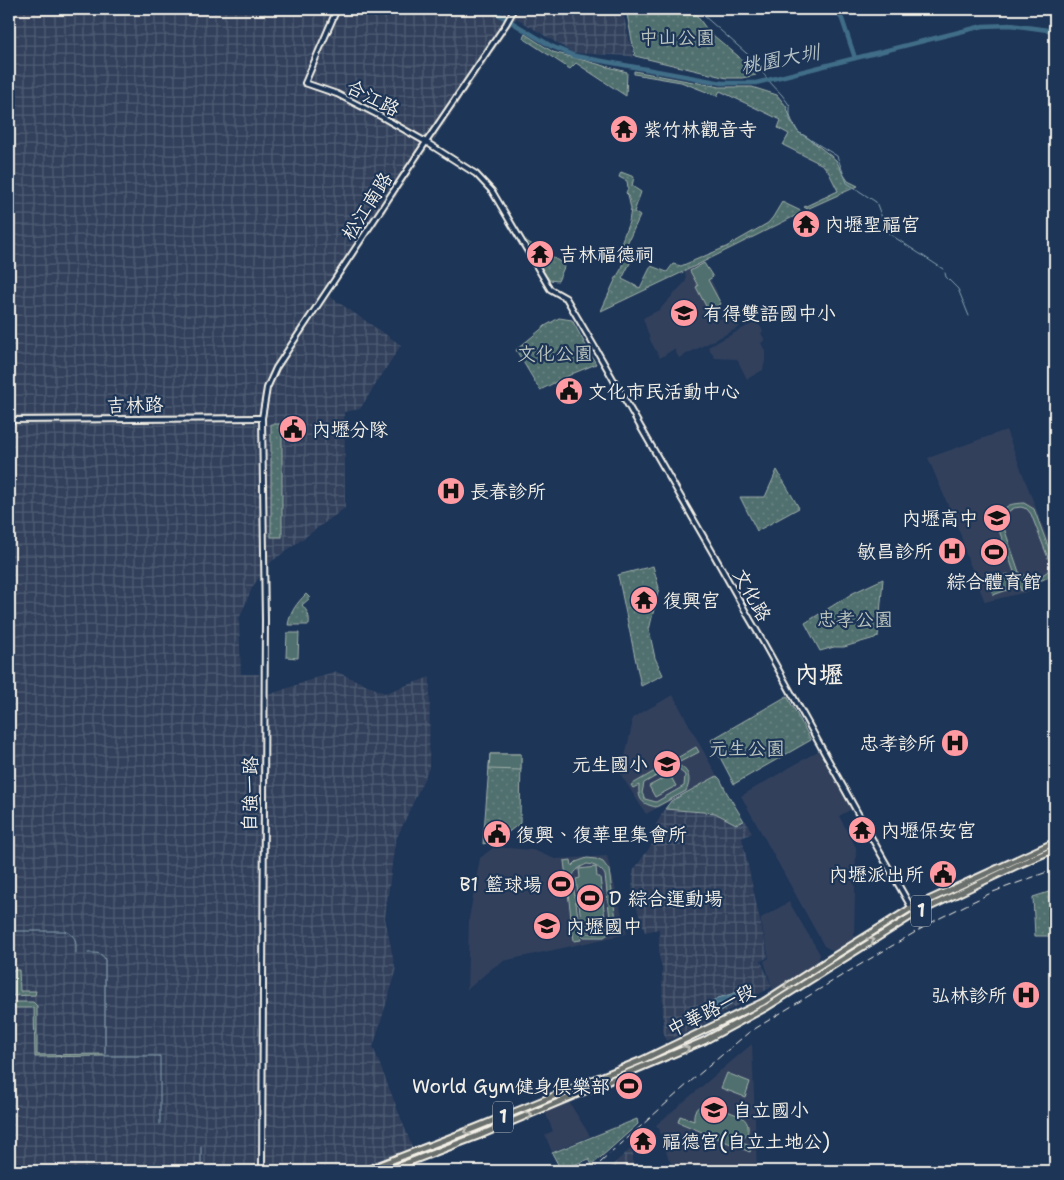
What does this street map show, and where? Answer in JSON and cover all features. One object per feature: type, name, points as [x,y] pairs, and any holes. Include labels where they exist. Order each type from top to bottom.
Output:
[{"type":"main road","name":"中華路一段","points":[[364,1171],[476,1128],[642,1060],[762,1002],[911,908],[1055,842]]},
{"type":"main road","name":"中華路一段","points":[[386,1171],[478,1136],[704,1041],[767,1007],[915,914],[1055,848]]},
{"type":"street","name":"合江路","points":[[337,9],[305,83],[337,94],[426,142],[476,174],[492,191],[502,208]]},
{"type":"street","name":"松江南路","points":[[262,418],[267,388],[276,368],[507,23],[513,9]]},
{"type":"street","name":"文化路","points":[[502,208],[550,289],[566,298],[689,510],[915,914]]},
{"type":"street","name":"吉林路","points":[[9,420],[262,418]]},
{"type":"street","name":"自強一路","points":[[262,418],[265,620],[262,1171]]},
{"type":"shaded area","points":[[9,9],[622,9],[634,59],[630,56],[573,53],[516,18],[329,296],[401,345],[360,409],[344,412],[345,508],[271,562],[253,586],[239,619],[241,674],[259,674],[260,698],[335,671],[385,693],[430,677],[429,768],[395,842],[385,918],[396,972],[373,1047],[413,1149],[355,1171],[9,1171]]},
{"type":"shaded area","name":"有得雙語國中小","points":[[702,262],[717,292],[719,307],[712,320],[734,317],[740,327],[679,358],[674,349],[660,358],[651,342],[643,318],[659,310],[686,281],[685,271]]},
{"type":"shaded area","points":[[757,321],[763,331],[761,333],[765,340],[761,343],[765,351],[765,361],[763,370],[747,379],[737,359],[715,358],[708,347]]},
{"type":"shaded area","name":"內壢高中","points":[[1006,430],[1055,558],[1055,585],[1053,586],[1049,578],[1037,582],[1039,589],[985,602],[966,555],[961,536],[928,458]]},
{"type":"shaded area","name":"元生國小","points":[[673,695],[717,776],[646,814],[621,775],[632,718]]},
{"type":"shaded area","points":[[818,751],[852,809],[839,816],[856,847],[854,939],[833,951],[824,946],[741,796]]},
{"type":"shaded area","points":[[665,809],[715,813],[736,824],[746,821],[752,833],[742,838],[768,957],[761,961],[772,987],[700,1026],[667,1041],[663,1031],[662,967],[659,957],[659,929],[645,932],[632,899],[633,871],[660,833],[656,824]]},
{"type":"shaded area","name":"內壢國中","points":[[494,847],[533,850],[555,859],[607,856],[627,934],[503,961],[467,990],[469,918],[480,858]]},
{"type":"shaded area","points":[[789,902],[820,954],[818,962],[773,990],[764,961],[769,958],[761,918]]},
{"type":"shaded area","points":[[742,989],[748,992],[747,998],[736,997],[731,999],[731,1005],[724,1009],[720,1011],[712,1010],[710,1004],[718,998]]},
{"type":"shaded area","name":"自立國小","points":[[752,1044],[757,1171],[676,1171],[668,1158],[659,1128],[656,1125]]},
{"type":"shaded area","points":[[569,1102],[590,1136],[552,1152],[545,1135],[553,1131],[545,1112]]},
{"type":"shaded area","points":[[633,1147],[633,1171],[606,1171],[619,1159]]},
{"type":"green space","name":"中山公園","points":[[626,9],[692,9],[708,31],[738,56],[756,75],[742,78],[727,78],[635,56]]},
{"type":"green space","points":[[525,34],[553,52],[627,72],[626,96],[576,63],[570,69],[523,38]]},
{"type":"green space","points":[[634,71],[720,87],[752,87],[777,95],[786,106],[798,132],[836,160],[848,181],[858,186],[807,209],[804,207],[838,191],[823,165],[783,145],[789,134],[778,128],[781,120],[720,91],[717,96],[681,82],[634,74]]},
{"type":"green space","points":[[621,172],[634,177],[632,186],[641,192],[634,212],[640,216],[623,252],[633,257],[622,279],[640,288],[651,266],[667,272],[673,264],[681,266],[726,247],[768,223],[782,202],[803,212],[601,311],[623,266],[618,251],[629,222],[631,209],[626,193],[628,188],[627,181],[619,177]]},
{"type":"green space","points":[[523,239],[565,265],[558,281],[549,280]]},
{"type":"green space","points":[[704,263],[713,277],[708,280],[721,304],[708,310],[690,271]]},
{"type":"green space","name":"文化公園","points":[[559,318],[572,320],[596,364],[540,390],[516,350],[545,326]]},
{"type":"green space","points":[[271,424],[282,424],[282,537],[271,537]]},
{"type":"green space","points":[[777,470],[799,508],[757,531],[740,497],[765,497]]},
{"type":"green space","points":[[1024,503],[1034,509],[1054,562],[1051,576],[1042,580],[1023,580],[1025,589],[1021,591],[992,511],[998,509],[1001,518],[1006,507],[1011,504]],"holes":[[[1021,507],[1027,509],[1031,514],[1050,563],[1048,571],[1037,577],[1027,576],[1019,572],[1003,525],[1009,511]]]},
{"type":"green space","points":[[653,566],[659,588],[649,630],[655,658],[663,675],[641,686],[618,575]]},
{"type":"green space","points":[[1008,574],[1013,588],[993,595],[989,580]]},
{"type":"green space","name":"忠孝公園","points":[[883,579],[878,637],[844,647],[834,647],[820,651],[805,623],[853,593]]},
{"type":"green space","points":[[306,594],[310,598],[302,605],[308,614],[309,625],[288,625],[294,608]]},
{"type":"green space","points":[[287,633],[299,633],[298,658],[286,657]]},
{"type":"green space","name":"元生公園","points":[[787,696],[811,740],[734,784],[711,740]]},
{"type":"green space","points":[[696,747],[699,752],[676,764],[684,769],[688,775],[689,782],[686,791],[656,807],[642,801],[639,794],[639,785],[633,788],[631,785]],"holes":[[[672,767],[685,775],[684,786],[656,802],[645,799],[642,793],[644,783]]]},
{"type":"green space","points":[[490,754],[521,754],[520,823],[501,838],[483,844]]},
{"type":"green space","points":[[490,754],[521,754],[521,770],[489,769]]},
{"type":"green space","points":[[670,775],[676,786],[655,797],[649,786]]},
{"type":"green space","points":[[717,776],[744,821],[736,824],[715,813],[665,809],[671,801]]},
{"type":"green space","points":[[587,858],[596,859],[603,862],[609,870],[616,919],[614,928],[604,937],[584,937],[580,933],[581,940],[574,941],[564,861],[571,860],[572,866],[576,862]],"holes":[[[587,864],[598,867],[605,875],[610,919],[606,928],[598,934],[588,933],[581,928],[572,877],[578,869]]]},
{"type":"green space","name":"D 綜合運動場","points":[[596,867],[597,877],[600,877],[605,918],[581,921],[576,879],[580,878],[579,869]]},
{"type":"green space","points":[[1055,890],[1055,936],[1035,936],[1033,897]]},
{"type":"green space","points":[[601,919],[603,929],[586,931],[584,922]]},
{"type":"green space","points":[[9,970],[19,970],[20,991],[36,991],[35,995],[9,996]]},
{"type":"green space","points":[[9,1002],[33,1002],[37,1006],[37,1055],[103,1054],[103,1056],[35,1057],[34,1008],[9,1008]]},
{"type":"green space","points":[[727,1073],[750,1082],[745,1097],[721,1088]]},
{"type":"green space","points":[[705,1104],[710,1104],[745,1120],[748,1130],[746,1136],[740,1141],[752,1146],[750,1152],[678,1122],[680,1116],[694,1121],[696,1110]]},
{"type":"green space","points":[[637,1119],[638,1124],[592,1165],[589,1159],[561,1170],[552,1153]]},
{"type":"waterway","name":"桃園大圳","points":[[490,9],[551,46],[575,56],[722,83],[756,83],[983,26],[1011,25],[1055,31]]},
{"type":"waterway","points":[[698,9],[754,60],[790,106],[790,120],[798,132],[837,156],[847,183],[876,202],[888,233],[943,269]]},
{"type":"waterway","points":[[835,9],[842,19],[855,58]]},
{"type":"waterway","points":[[945,273],[946,277],[958,289],[969,316]]},
{"type":"waterway","points":[[9,931],[65,931],[72,935],[75,940],[76,953]]},
{"type":"waterway","points":[[88,953],[100,954],[105,960],[105,1056],[160,1056],[160,1124]]},
{"type":"waterway","points":[[201,1147],[201,1171]]},
{"type":"railway","points":[[591,1171],[748,1033],[936,920],[993,892],[1055,869]]},
{"type":"place","name":"紫竹林觀音寺","points":[[624,129]]},
{"type":"place","name":"內壢聖福宮","points":[[806,224]]},
{"type":"place","name":"吉林福德祠","points":[[540,254]]},
{"type":"place","name":"有得雙語國中小","points":[[684,313]]},
{"type":"place","name":"文化市民活動中心","points":[[569,391]]},
{"type":"place","name":"內壢分隊","points":[[293,429]]},
{"type":"place","name":"長春診所","points":[[451,491]]},
{"type":"place","name":"內壢高中","points":[[997,518]]},
{"type":"place","name":"敏昌診所","points":[[952,551]]},
{"type":"place","name":"綜合體育館","points":[[994,552]]},
{"type":"place","name":"復興宮","points":[[644,600]]},
{"type":"place","name":"忠孝診所","points":[[955,743]]},
{"type":"place","name":"元生國小","points":[[667,764]]},
{"type":"place","name":"內壢保安宮","points":[[862,830]]},
{"type":"place","name":"復興、復華里集會所","points":[[497,834]]},
{"type":"place","name":"內壢派出所","points":[[943,874]]},
{"type":"place","name":"B1 籃球場","points":[[561,884]]},
{"type":"place","name":"D 綜合運動場","points":[[590,898]]},
{"type":"place","name":"內壢國中","points":[[547,926]]},
{"type":"place","name":"弘林診所","points":[[1026,995]]},
{"type":"place","name":"World Gym健身俱樂部","points":[[629,1086]]},
{"type":"place","name":"自立國小","points":[[714,1110]]},
{"type":"place","name":"福德宮(自立土地公)","points":[[643,1141]]},
{"type":"district","name":"內壢","points":[[819,675]]}]
